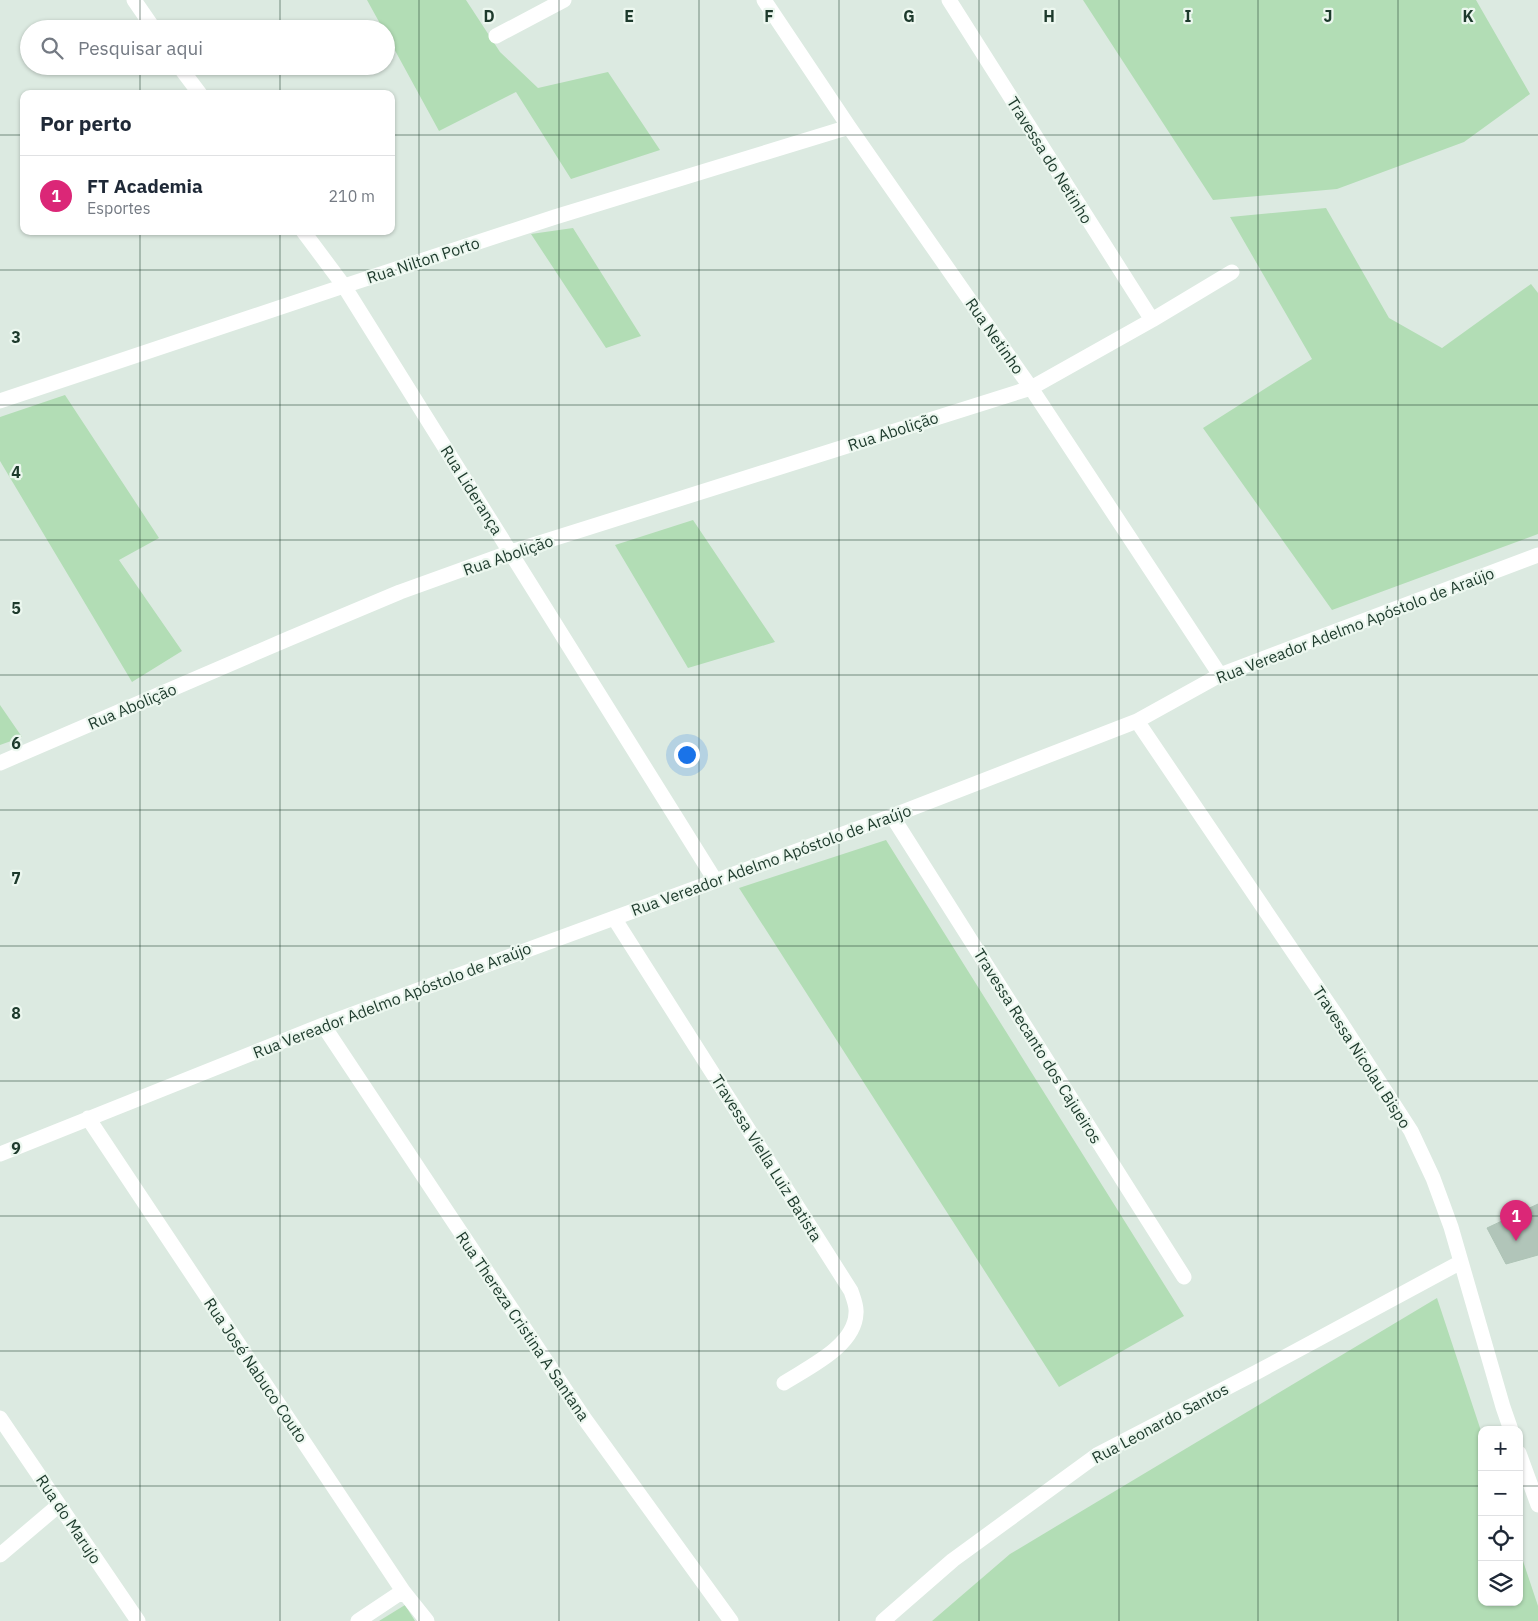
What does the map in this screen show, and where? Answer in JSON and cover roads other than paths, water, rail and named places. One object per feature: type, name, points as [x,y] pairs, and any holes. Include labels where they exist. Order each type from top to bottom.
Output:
[{"type":"street","points":[[134,0],[148,20]]},
{"type":"street","points":[[496,36],[564,0]]},
{"type":"street","name":"Rua Netinho","points":[[764,0],[849,127],[1031,388],[1220,675]]},
{"type":"street","name":"Travessa do Netinho","points":[[949,0],[1152,320]]},
{"type":"street","points":[[186,75],[197,90]]},
{"type":"street","name":"Rua Nilton Porto","points":[[0,401],[344,286],[849,127]]},
{"type":"street","name":"Rua Liderança","points":[[306,235],[344,286],[715,880]]},
{"type":"street","points":[[1031,388],[1152,320],[1232,272]]},
{"type":"street","name":"Rua Abolição","points":[[0,763],[400,592],[511,552],[1031,388]]},
{"type":"street","name":"Rua Vereador Adelmo Apóstolo de Araújo","points":[[0,1154],[323,1025],[892,816],[1137,721],[1220,675],[1538,554]]},
{"type":"street","name":"Travessa Nicolau Bispo","points":[[1137,721],[1338,1018],[1410,1132],[1433,1178],[1451,1227],[1510,1426]]},
{"type":"street","name":"Travessa Recanto dos Cajueiros","points":[[892,816],[1184,1277]]},
{"type":"street","name":"Travessa Viella Luiz Batista","points":[[614,918],[851,1291],[856,1313],[851,1333],[835,1350],[784,1383]]},
{"type":"street","name":"Rua Thereza Cristina A Santana","points":[[323,1025],[584,1418],[731,1621]]},
{"type":"street","name":"Rua José Nabuco Couto","points":[[88,1118],[403,1591],[426,1621]]},
{"type":"street","name":"Rua Leonardo Santos","points":[[883,1621],[953,1560],[1097,1455],[1257,1372],[1461,1262]]},
{"type":"street","name":"Rua do Marujo","points":[[0,1418],[138,1621]]},
{"type":"street","points":[[1523,1463],[1538,1505]]},
{"type":"street","points":[[0,1555],[59,1505]]},
{"type":"street","points":[[358,1621],[403,1591]]},
{"type":"place","name":"FT Academia","points":[[1516,1241]]}]
